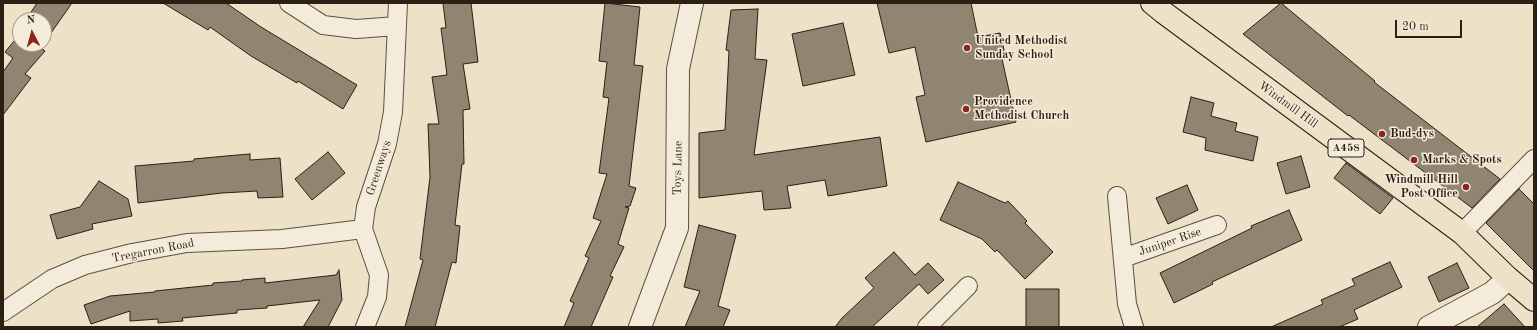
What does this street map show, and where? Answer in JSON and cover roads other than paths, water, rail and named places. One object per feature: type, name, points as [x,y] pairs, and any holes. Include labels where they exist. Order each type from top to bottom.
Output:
[{"type":"highway","name":"Windmill Hill","points":[[1152,3],[1462,233],[1507,277],[1534,300]]},
{"type":"street","points":[[289,3],[323,25],[356,29],[397,26]]},
{"type":"street","name":"Greenways","points":[[365,327],[377,296],[379,275],[363,229],[366,207],[387,144],[393,112],[398,3]]},
{"type":"street","name":"Toys Lane","points":[[640,327],[677,228],[678,69],[692,3]]},
{"type":"street","points":[[1462,233],[1534,159]]},
{"type":"street","name":"Juniper Rise","points":[[1117,196],[1127,304],[1134,327]]},
{"type":"street","name":"Juniper Rise","points":[[1122,258],[1217,225]]},
{"type":"street","name":"Tregarron Road","points":[[3,312],[52,278],[85,265],[132,253],[187,243],[282,239],[363,229]]},
{"type":"street","points":[[1428,327],[1492,293],[1507,277]]},
{"type":"street","points":[[927,327],[968,286]]},
{"type":"place","name":"United Methodist Sunday School","points":[[967,48]]},
{"type":"place","name":"Providence Methodist Church","points":[[966,109]]},
{"type":"place","name":"Bud-dys","points":[[1382,134]]},
{"type":"place","name":"Marks & Spots","points":[[1414,160]]},
{"type":"place","name":"Windmill Hill Post Office","points":[[1466,187]]}]
